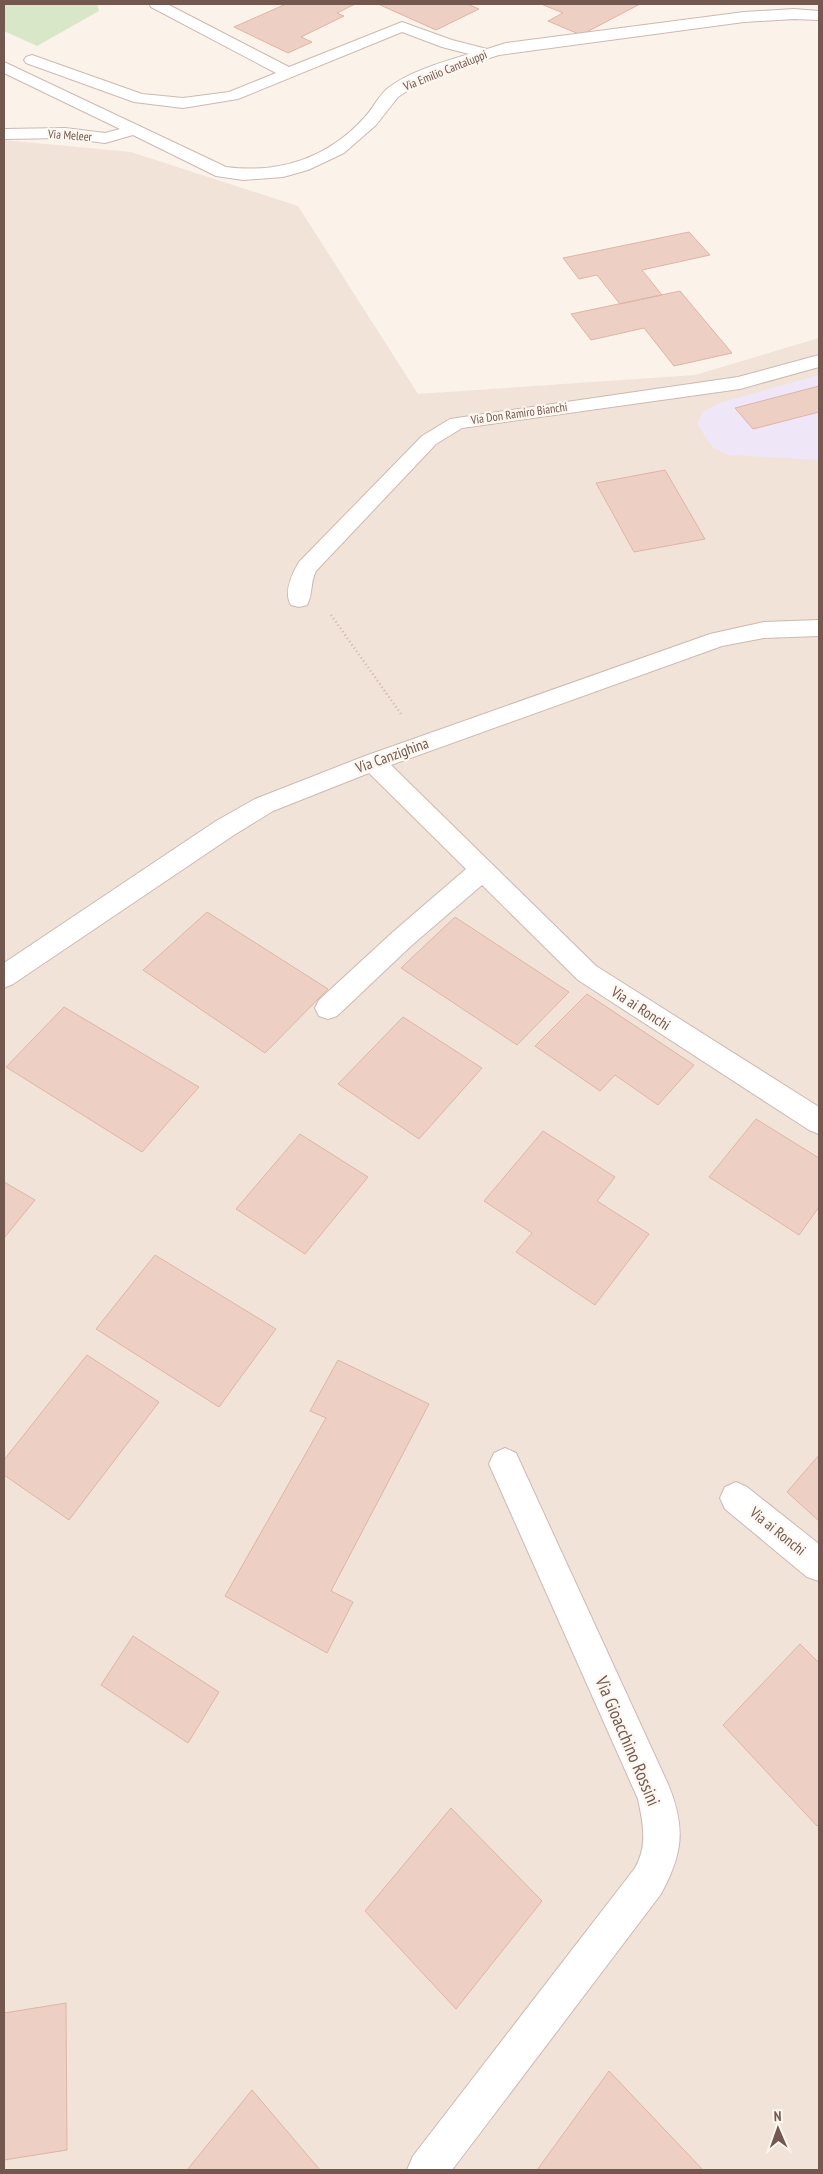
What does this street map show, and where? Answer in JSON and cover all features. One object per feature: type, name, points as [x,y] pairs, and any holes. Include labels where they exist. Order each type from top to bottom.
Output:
[{"type":"street","points":[[156,4],[288,73]]},
{"type":"street","name":"Via Emilio Cantaluppi","points":[[4,67],[222,172],[246,176],[271,174],[302,168],[331,153],[352,138],[370,122],[394,91],[428,75],[486,53],[506,48],[744,17],[794,14],[819,16]]},
{"type":"street","points":[[32,60],[140,99],[183,103],[232,96],[402,26],[447,44],[486,53]]},
{"type":"street","name":"Via Meleer","points":[[4,134],[65,133],[105,138],[134,130]]},
{"type":"street","name":"Via Don Ramiro Bianchi","points":[[299,600],[301,579],[307,567],[429,440],[457,422],[740,383],[819,361]]},
{"type":"street","name":"Via Canzighina","points":[[4,976],[264,805],[372,762],[718,639],[764,630],[819,628]]},
{"type":"street","name":"Via ai Ronchi","points":[[372,762],[587,973],[819,1122]]},
{"type":"street","points":[[328,1008],[403,938],[482,870]]},
{"type":"street","name":"Via Gioacchino Rossini","points":[[427,2170],[648,1880],[659,1863],[664,1838],[655,1796],[505,1464]]},
{"type":"street","name":"Via ai Ronchi","points":[[736,1498],[819,1565]]},
{"type":"path","points":[[299,600],[324,604],[422,744]]},
{"type":"shaded area","points":[[4,140],[131,152],[298,206],[418,394],[695,375],[819,338],[819,2170],[4,2170]]},
{"type":"shaded area","points":[[819,375],[819,460],[729,455],[713,448],[697,424],[703,412],[719,403]]},
{"type":"green space","points":[[4,4],[97,4],[99,11],[37,46],[4,31]]},
{"type":"building","points":[[286,4],[355,4],[337,13],[344,16],[301,37],[312,42],[288,53],[234,27]]},
{"type":"building","points":[[378,4],[467,4],[479,9],[436,30]]},
{"type":"building","points":[[541,4],[640,4],[581,35],[548,21],[563,13]]},
{"type":"building","points":[[689,232],[710,255],[642,270],[662,295],[620,304],[597,275],[579,279],[563,258]]},
{"type":"building","points":[[680,291],[732,353],[674,366],[644,328],[591,340],[571,314]]},
{"type":"building","points":[[819,386],[819,412],[753,429],[735,408]]},
{"type":"building","points":[[665,470],[705,539],[634,552],[596,483]]},
{"type":"building","points":[[207,912],[328,989],[265,1053],[143,970]]},
{"type":"building","points":[[455,917],[569,992],[517,1045],[401,968]]},
{"type":"building","points":[[587,994],[694,1065],[658,1105],[615,1075],[600,1091],[535,1046]]},
{"type":"building","points":[[64,1007],[199,1087],[142,1152],[6,1067]]},
{"type":"building","points":[[403,1017],[482,1068],[419,1139],[338,1084]]},
{"type":"building","points":[[756,1119],[819,1158],[819,1207],[799,1235],[709,1177]]},
{"type":"building","points":[[543,1131],[615,1177],[597,1201],[649,1234],[595,1305],[516,1252],[532,1233],[484,1201]]},
{"type":"building","points":[[300,1134],[368,1177],[305,1254],[236,1209]]},
{"type":"building","points":[[4,1182],[35,1200],[4,1238]]},
{"type":"building","points":[[155,1255],[276,1329],[219,1407],[96,1329]]},
{"type":"building","points":[[87,1355],[159,1402],[69,1520],[4,1475],[4,1460]]},
{"type":"building","points":[[338,1360],[429,1404],[331,1591],[353,1602],[327,1653],[225,1596],[326,1418],[310,1411]]},
{"type":"building","points":[[819,1455],[819,1521],[787,1492]]},
{"type":"building","points":[[133,1636],[219,1692],[188,1743],[101,1685]]},
{"type":"building","points":[[800,1644],[819,1663],[819,1824],[817,1826],[723,1725]]},
{"type":"building","points":[[451,1808],[542,1901],[456,2009],[365,1911]]},
{"type":"building","points":[[66,2003],[67,2150],[4,2160],[4,2013]]},
{"type":"building","points":[[609,2071],[703,2170],[537,2170]]},
{"type":"building","points":[[252,2090],[320,2170],[187,2170]]}]
